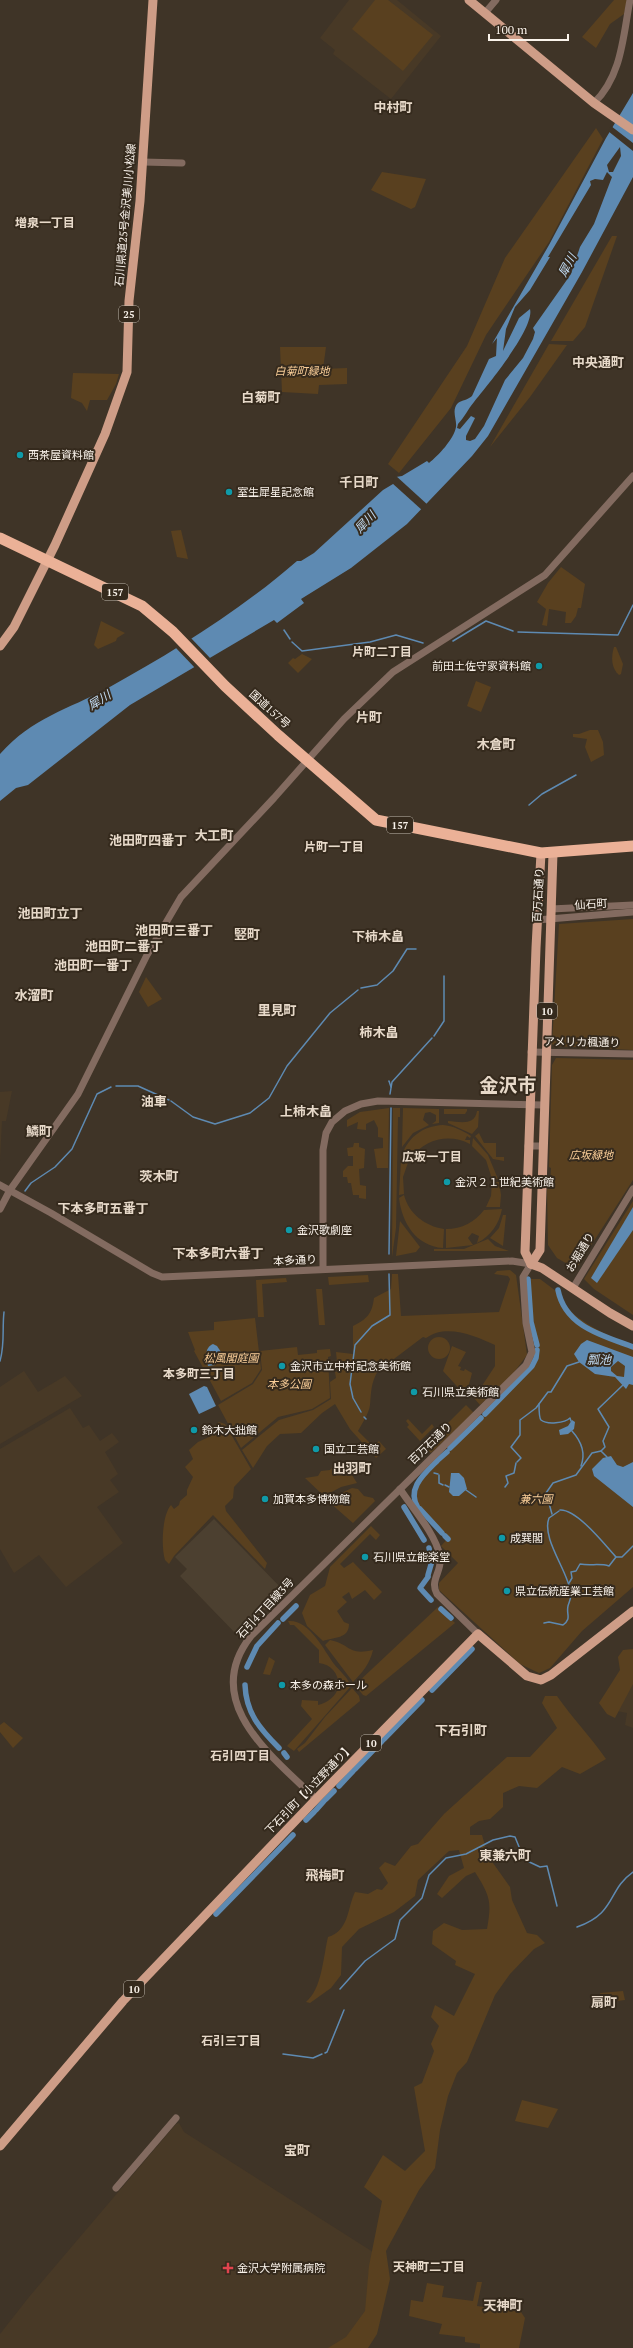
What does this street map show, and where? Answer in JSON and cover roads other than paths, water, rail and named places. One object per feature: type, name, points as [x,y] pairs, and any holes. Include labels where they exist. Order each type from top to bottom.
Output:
[{"type":"highway","name":"国道157号","points":[[0,538],[142,606],[175,634],[210,670],[308,760],[376,820],[541,853]]},
{"type":"highway","name":"157","points":[[553,853],[633,846]]},
{"type":"highway","name":"百万石通り","points":[[541,853],[553,853]]},
{"type":"main road","name":"石川県道25号金沢美川小松線","points":[[0,646],[14,627],[48,561],[105,434],[128,372],[129,301],[143,162],[153,0]]},
{"type":"main road","points":[[469,0],[597,105],[633,130]]},
{"type":"main road","name":"百万石通り","points":[[541,853],[529,1104],[525,1252],[531,1264],[539,1253],[553,853]]},
{"type":"main road","points":[[531,1264],[573,1288]]},
{"type":"main road","name":"お堀通り","points":[[573,1288],[610,1314],[633,1326]]},
{"type":"main road","points":[[478,1634],[532,1679],[541,1680],[551,1675],[633,1611]]},
{"type":"main road","name":"下石引町【小立野通り】","points":[[0,2146],[123,2002],[316,1799],[478,1634]]},
{"type":"street","points":[[485,13],[496,0]]},
{"type":"street","points":[[597,105],[617,68],[630,0]]},
{"type":"street","points":[[143,162],[182,163]]},
{"type":"street","points":[[0,1209],[10,1190],[78,1094],[147,956],[181,897],[274,798],[344,719],[393,672],[545,574],[633,476]]},
{"type":"street","points":[[539,887],[552,888]]},
{"type":"street","name":"仙石町","points":[[550,913],[633,905]]},
{"type":"street","name":"仙石町","points":[[550,913],[633,912]]},
{"type":"street","points":[[537,920],[550,913]]},
{"type":"street","name":"アメリカ楓通り","points":[[532,1052],[633,1054]]},
{"type":"street","points":[[324,1269],[323,1146],[329,1126],[338,1116],[353,1107],[374,1102],[544,1105]]},
{"type":"street","points":[[528,1146],[543,1146]]},
{"type":"street","name":"本多通り","points":[[0,1185],[159,1276],[522,1261],[531,1264]]},
{"type":"street","name":"お堀通り","points":[[573,1288],[633,1189]]},
{"type":"street","name":"百万石通り","points":[[400,1489],[480,1412],[531,1359],[532,1352],[526,1323],[523,1277],[531,1264]]},
{"type":"street","points":[[400,1489],[432,1539],[440,1555],[441,1563],[433,1584],[436,1594],[478,1634]]},
{"type":"street","name":"石引4丁目線3号","points":[[316,1799],[253,1736],[244,1723],[238,1710],[234,1695],[236,1668],[244,1647],[251,1636],[400,1489]]},
{"type":"street","points":[[116,2188],[176,2118]]},
{"type":"water","name":"犀川","points":[[633,93],[633,177],[582,272],[488,436],[472,456],[407,524],[351,568],[301,599],[304,603],[277,623],[274,620],[130,705],[28,785],[16,788],[0,801],[0,754],[12,741],[51,715],[93,696],[132,674],[181,645],[230,613],[276,579],[297,561],[301,561],[314,553],[383,490],[393,484],[396,477],[402,476],[427,461],[429,463],[441,452],[455,432],[456,406],[458,403],[472,396],[489,359],[496,356],[497,338],[492,344],[549,245],[606,138]],"holes":[[[620,147],[621,156],[613,172],[609,172],[607,165]],[[607,172],[612,177],[594,224],[580,247],[571,274],[533,328],[535,332],[533,339],[523,358],[505,380],[484,426],[475,439],[470,441],[466,440],[466,436],[475,418],[471,416],[460,429],[457,428],[458,424],[509,357],[518,343],[530,318],[530,309],[519,318],[503,351],[506,329],[515,307],[530,290],[550,257],[548,257],[591,185],[590,181],[595,179],[603,180]]]},
{"type":"water","points":[[633,1207],[633,1230],[597,1283],[591,1278]]},
{"type":"water","name":"瓢池","points":[[587,1340],[633,1357],[633,1385],[629,1384],[626,1389],[615,1377],[595,1374],[579,1362],[574,1354],[581,1344]],"holes":[[[618,1361],[625,1366],[624,1377],[617,1376],[611,1371],[611,1367]]]},
{"type":"water","points":[[213,1344],[217,1346],[223,1355],[215,1365],[208,1366],[206,1357],[207,1351]]},
{"type":"water","points":[[204,1386],[207,1387],[216,1406],[199,1414],[189,1394]]},
{"type":"water","points":[[572,1420],[575,1422],[574,1429],[568,1434],[560,1435],[559,1430],[568,1426]]},
{"type":"water","points":[[611,1456],[617,1465],[623,1467],[633,1462],[633,1507],[594,1476],[592,1469],[603,1458]]},
{"type":"water","points":[[451,1473],[459,1473],[464,1478],[467,1489],[459,1496],[453,1496],[449,1492]]},
{"type":"waterway","points":[[518,632],[618,635],[633,605]]},
{"type":"waterway","points":[[453,641],[486,621],[513,631]]},
{"type":"waterway","points":[[284,630],[290,639]]},
{"type":"waterway","points":[[292,642],[302,651],[370,642],[396,635],[423,643]]},
{"type":"waterway","points":[[529,805],[542,794],[576,775]]},
{"type":"waterway","points":[[361,988],[377,985],[393,971],[407,949],[416,949]]},
{"type":"waterway","points":[[434,1036],[444,1021],[444,976]]},
{"type":"waterway","points":[[171,1101],[193,1117],[215,1124],[250,1113],[269,1098],[287,1066],[330,1013],[358,990]]},
{"type":"waterway","points":[[390,1094],[392,1082],[432,1038]]},
{"type":"waterway","points":[[389,1081],[391,1087]]},
{"type":"waterway","points":[[116,1086],[138,1086],[169,1100]]},
{"type":"waterway","points":[[25,1191],[31,1183],[55,1167],[72,1149],[97,1094],[111,1087]]},
{"type":"waterway","points":[[389,1254],[391,1108]]},
{"type":"waterway","points":[[361,1412],[353,1398],[350,1384],[355,1345],[372,1326],[390,1315],[389,1274]]},
{"type":"waterway","points":[[528,1279],[531,1322],[537,1345]]},
{"type":"waterway","points":[[558,1290],[562,1303],[577,1321],[598,1334],[633,1347]]},
{"type":"waterway","points":[[0,1361],[4,1312]]},
{"type":"waterway","points":[[485,1414],[532,1366],[536,1358],[537,1350]]},
{"type":"waterway","points":[[517,1462],[521,1458],[511,1447],[520,1435],[520,1420],[536,1408],[548,1392],[551,1392],[567,1366],[579,1362]]},
{"type":"waterway","points":[[607,1457],[601,1451],[605,1447],[603,1441],[609,1427],[598,1409],[623,1385]]},
{"type":"waterway","points":[[539,1404],[540,1417],[544,1422],[556,1423],[568,1420],[570,1418],[571,1421]]},
{"type":"waterway","points":[[450,1448],[481,1418]]},
{"type":"waterway","points":[[572,1431],[582,1447],[583,1456],[581,1466]]},
{"type":"waterway","points":[[552,1514],[546,1493],[553,1483],[576,1475],[592,1453],[601,1451]]},
{"type":"waterway","points":[[439,1459],[447,1452]]},
{"type":"waterway","points":[[418,1508],[415,1501],[415,1488],[422,1477],[437,1461]]},
{"type":"waterway","points":[[505,1487],[508,1483],[506,1476],[514,1473],[516,1463]]},
{"type":"waterway","points":[[434,1473],[438,1474]]},
{"type":"waterway","points":[[439,1475],[439,1483],[443,1485]]},
{"type":"waterway","points":[[445,1485],[449,1487]]},
{"type":"waterway","points":[[466,1490],[476,1497]]},
{"type":"waterway","points":[[404,1507],[424,1540]]},
{"type":"waterway","points":[[420,1509],[442,1533]]},
{"type":"waterway","points":[[560,1510],[567,1511],[582,1521],[616,1557],[622,1557],[633,1546]]},
{"type":"waterway","points":[[544,1623],[549,1622],[563,1625],[566,1623],[568,1618],[568,1606],[571,1597],[566,1576],[549,1536],[549,1518],[559,1511]]},
{"type":"waterway","points":[[445,1536],[448,1539]]},
{"type":"waterway","points":[[428,1575],[432,1561],[429,1548]]},
{"type":"waterway","points":[[569,1583],[572,1578],[571,1572],[576,1571],[580,1564],[609,1566],[616,1557]]},
{"type":"waterway","points":[[428,1577],[420,1588],[431,1600]]},
{"type":"waterway","points":[[283,1619],[296,1606]]},
{"type":"waterway","points":[[441,1609],[451,1618]]},
{"type":"waterway","points":[[247,1667],[257,1646],[278,1623]]},
{"type":"waterway","points":[[432,1690],[472,1649]]},
{"type":"waterway","points":[[245,1685],[248,1704],[255,1720],[279,1748]]},
{"type":"waterway","points":[[384,1739],[422,1700]]},
{"type":"waterway","points":[[355,1769],[382,1741]]},
{"type":"waterway","points":[[284,1753],[287,1757]]},
{"type":"waterway","points":[[339,1786],[353,1771]]},
{"type":"waterway","points":[[326,1799],[334,1791]]},
{"type":"waterway","points":[[316,1810],[324,1801]]},
{"type":"waterway","points":[[306,1820],[314,1812]]},
{"type":"waterway","points":[[216,1914],[293,1835]]},
{"type":"waterway","points":[[340,1989],[365,1961],[395,1939],[400,1920],[422,1898],[429,1875],[446,1858],[466,1854],[493,1840],[510,1836],[515,1837],[522,1854]]},
{"type":"waterway","points":[[523,1859],[540,1867],[547,1866],[557,1906]]},
{"type":"waterway","points":[[577,1927],[599,1915],[619,1886],[633,1872]]},
{"type":"waterway","points":[[325,2053],[327,2052],[344,2010]]},
{"type":"waterway","points":[[283,2054],[313,2058],[322,2054]]},
{"type":"place","name":"西茶屋資料館","points":[[20,455]]},
{"type":"place","name":"室生犀星記念館","points":[[229,492]]},
{"type":"place","name":"前田土佐守家資料館","points":[[539,666]]},
{"type":"place","name":"金沢２１世紀美術館","points":[[447,1182]]},
{"type":"place","name":"金沢歌劇座","points":[[289,1230]]},
{"type":"place","name":"金沢市立中村記念美術館","points":[[282,1366]]},
{"type":"place","name":"石川県立美術館","points":[[414,1392]]},
{"type":"place","name":"鈴木大拙館","points":[[194,1430]]},
{"type":"place","name":"国立工芸館","points":[[316,1449]]},
{"type":"place","name":"加賀本多博物館","points":[[265,1499]]},
{"type":"place","name":"成巽閣","points":[[502,1538]]},
{"type":"place","name":"石川県立能楽堂","points":[[365,1557]]},
{"type":"place","name":"県立伝統産業工芸館","points":[[507,1591]]},
{"type":"place","name":"本多の森ホール","points":[[282,1685]]},
{"type":"place","name":"金沢大学附属病院","points":[[228,2268]]},
{"type":"district","name":"中村町","points":[[393,107]]},
{"type":"district","name":"増泉一丁目","points":[[45,222]]},
{"type":"district","name":"中央通町","points":[[598,362]]},
{"type":"district","name":"白菊町","points":[[261,397]]},
{"type":"district","name":"千日町","points":[[359,482]]},
{"type":"district","name":"片町二丁目","points":[[382,651]]},
{"type":"district","name":"片町","points":[[369,717]]},
{"type":"district","name":"木倉町","points":[[496,744]]},
{"type":"district","name":"大工町","points":[[214,835]]},
{"type":"district","name":"池田町四番丁","points":[[148,840]]},
{"type":"district","name":"片町一丁目","points":[[334,846]]},
{"type":"district","name":"池田町立丁","points":[[50,913]]},
{"type":"district","name":"池田町三番丁","points":[[174,930]]},
{"type":"district","name":"竪町","points":[[247,934]]},
{"type":"district","name":"下柿木畠","points":[[378,936]]},
{"type":"district","name":"池田町二番丁","points":[[124,946]]},
{"type":"district","name":"池田町一番丁","points":[[93,965]]},
{"type":"district","name":"水溜町","points":[[34,995]]},
{"type":"district","name":"里見町","points":[[277,1010]]},
{"type":"district","name":"柿木畠","points":[[379,1032]]},
{"type":"district","name":"金沢市","points":[[508,1084]]},
{"type":"district","name":"油車","points":[[154,1101]]},
{"type":"district","name":"上柿木畠","points":[[306,1111]]},
{"type":"district","name":"鱗町","points":[[39,1131]]},
{"type":"district","name":"広坂一丁目","points":[[432,1156]]},
{"type":"district","name":"茨木町","points":[[159,1176]]},
{"type":"district","name":"下本多町五番丁","points":[[103,1208]]},
{"type":"district","name":"下本多町六番丁","points":[[218,1253]]},
{"type":"district","name":"本多町三丁目","points":[[199,1373]]},
{"type":"district","name":"出羽町","points":[[352,1468]]},
{"type":"district","name":"下石引町","points":[[461,1730]]},
{"type":"district","name":"石引四丁目","points":[[240,1755]]},
{"type":"district","name":"東兼六町","points":[[505,1855]]},
{"type":"district","name":"飛梅町","points":[[325,1875]]},
{"type":"district","name":"扇町","points":[[604,2002]]},
{"type":"district","name":"石引三丁目","points":[[231,2040]]},
{"type":"district","name":"宝町","points":[[297,2150]]},
{"type":"district","name":"天神町二丁目","points":[[429,2266]]},
{"type":"district","name":"天神町","points":[[503,2305]]},
{"type":"park label","name":"白菊町緑地","points":[[302,371]]},
{"type":"park label","name":"広坂緑地","points":[[591,1155]]},
{"type":"park label","name":"松風閣庭園","points":[[231,1358]]},
{"type":"park label","name":"本多公園","points":[[289,1384]]},
{"type":"park label","name":"兼六園","points":[[536,1499]]}]
